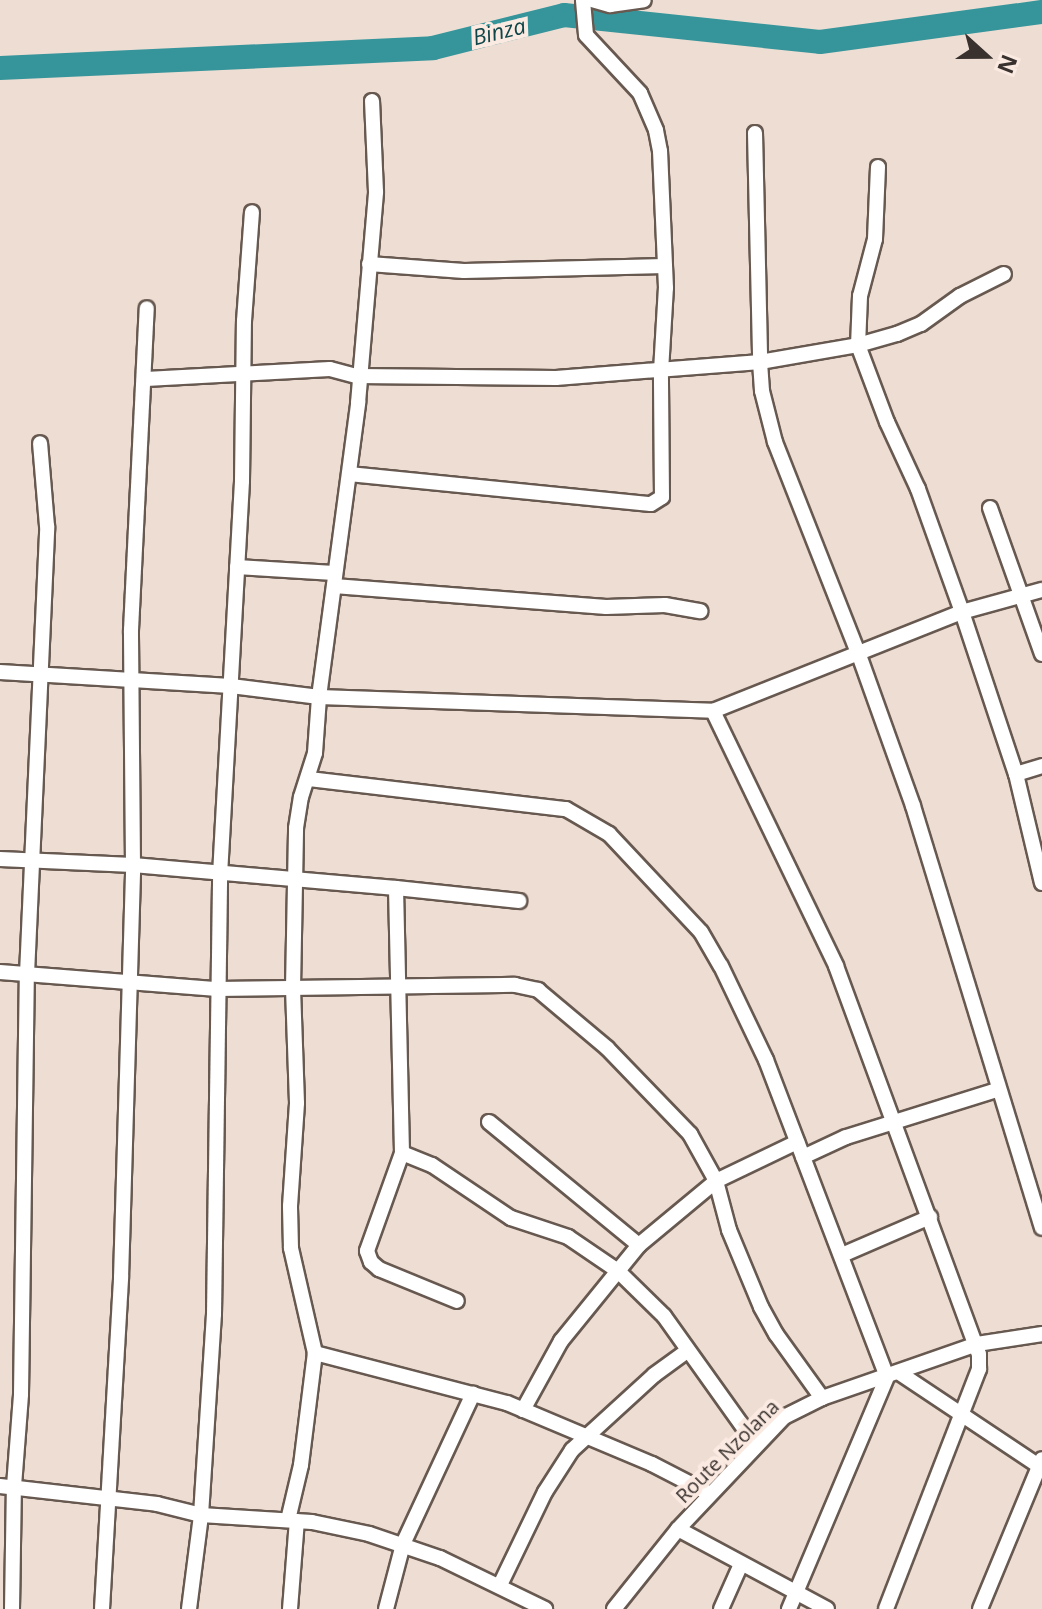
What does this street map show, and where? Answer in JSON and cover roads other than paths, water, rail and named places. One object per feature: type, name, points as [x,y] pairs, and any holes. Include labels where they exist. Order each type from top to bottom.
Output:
[{"type":"street","points":[[349,474],[655,503],[664,490],[661,371],[665,266],[660,151],[650,110],[630,80],[586,35],[582,22],[586,1],[610,5],[644,0]]},
{"type":"street","points":[[290,1609],[292,1520],[315,1353],[291,1248],[290,1206],[297,1103],[293,880],[299,805],[315,753],[319,697],[349,474],[376,192],[372,101]]},
{"type":"street","points":[[755,133],[762,391],[784,471],[859,655],[913,806],[997,1090],[1042,1228]]},
{"type":"street","points":[[878,167],[875,239],[860,296],[858,345],[877,398],[918,489],[962,612],[1016,774],[1042,883]]},
{"type":"street","points":[[189,1609],[201,1515],[214,1314],[220,875],[252,212]]},
{"type":"street","points":[[369,264],[464,271],[665,266]]},
{"type":"street","points":[[146,379],[330,369],[357,376],[556,378],[760,362],[858,345],[921,324],[960,296],[1004,274]]},
{"type":"street","points":[[102,1609],[111,1501],[130,983],[133,865],[131,679],[147,308]]},
{"type":"street","points":[[12,1609],[7,1486],[21,1394],[27,974],[47,526],[40,443]]},
{"type":"street","points":[[990,508],[1042,654]]},
{"type":"street","points":[[237,567],[334,580],[606,607],[665,605],[700,611]]},
{"type":"street","points":[[0,672],[231,686],[319,697],[713,711],[962,612],[1042,590]]},
{"type":"street","points":[[713,711],[751,796],[819,927],[977,1344],[980,1362],[886,1609]]},
{"type":"street","points":[[1016,774],[1042,766]]},
{"type":"street","points":[[309,779],[470,799],[538,803],[566,809],[609,834],[701,932],[766,1060],[842,1255],[893,1374],[1041,1465],[980,1609]]},
{"type":"street","points":[[0,859],[133,865],[519,901]]},
{"type":"street","points":[[396,888],[402,1153],[369,1240],[371,1262],[379,1269],[457,1301]]},
{"type":"street","points":[[0,972],[217,989],[399,990],[515,985],[538,990],[607,1048],[690,1134],[716,1181],[729,1230],[761,1307],[776,1334],[822,1398]]},
{"type":"street","points":[[803,1157],[892,1122],[997,1090]]},
{"type":"street","points":[[489,1122],[639,1245]]},
{"type":"street","points":[[523,1410],[561,1341],[639,1245],[716,1181],[797,1142]]},
{"type":"street","points":[[402,1153],[432,1165],[511,1218],[568,1237],[618,1271],[664,1316],[756,1445]]},
{"type":"street","points":[[842,1255],[930,1217]]},
{"type":"street","name":"Route Nzolana","points":[[614,1609],[678,1529],[784,1417],[822,1398],[977,1344],[1042,1334]]},
{"type":"street","points":[[500,1585],[558,1468],[584,1438],[654,1375],[687,1351]]},
{"type":"street","points":[[315,1353],[523,1410],[652,1464],[710,1494]]},
{"type":"street","points":[[789,1609],[893,1374]]},
{"type":"street","points":[[386,1609],[403,1544],[473,1394]]},
{"type":"street","points":[[7,1486],[181,1508],[201,1515],[292,1520],[403,1544],[500,1585],[545,1609]]},
{"type":"street","points":[[678,1529],[827,1609]]},
{"type":"street","points":[[721,1609],[741,1564]]},
{"type":"waterway","name":"Binza","points":[[0,68],[433,48],[564,15],[820,42],[1042,12]]}]
